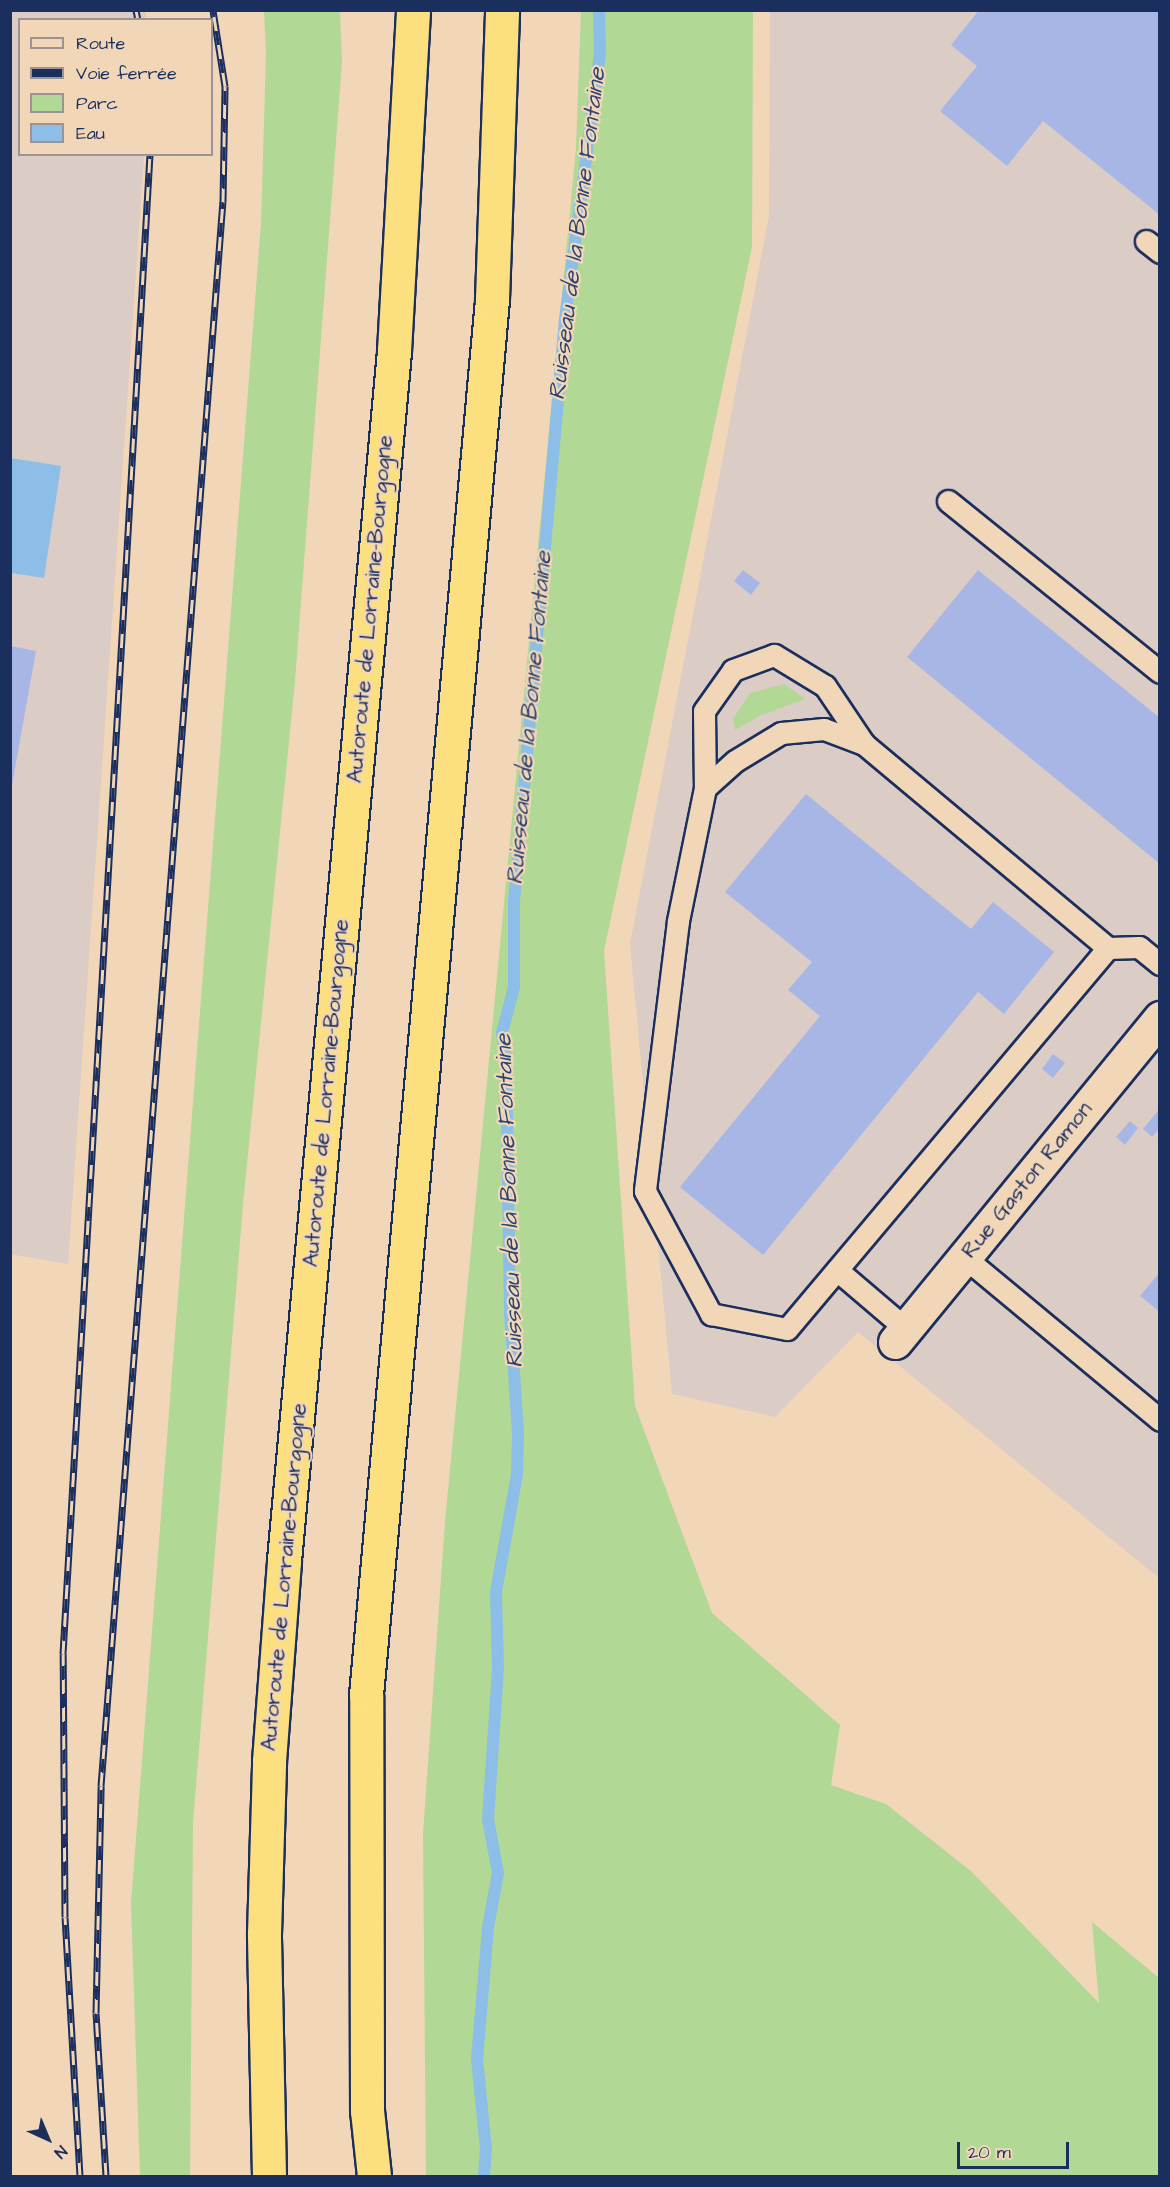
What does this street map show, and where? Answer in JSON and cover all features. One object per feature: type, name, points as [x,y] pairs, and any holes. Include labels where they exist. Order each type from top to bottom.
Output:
[{"type":"highway","name":"Autoroute de Lorraine-Bourgogne","points":[[269,2176],[264,1934],[269,1761],[287,1525],[394,351],[413,10]]},
{"type":"highway","points":[[374,2176],[367,2111],[366,1695],[492,299],[502,10]]},
{"type":"street","name":"Rue Gaston Ramon","points":[[901,1336],[1160,1018]]},
{"type":"lane","points":[[948,501],[1160,672]]},
{"type":"lane","points":[[1108,948],[787,1329],[711,1314],[645,1191],[678,921],[705,788],[704,711],[733,670],[774,655],[825,686],[864,744],[1108,948],[1138,947],[1160,964]]},
{"type":"lane","points":[[705,788],[735,761],[781,733],[824,729],[864,744]]},
{"type":"lane","points":[[964,1257],[1160,1420]]},
{"type":"lane","points":[[837,1270],[901,1336]]},
{"type":"shaded area","points":[[10,11],[145,11],[147,18],[18,18],[18,156],[144,156],[68,1264],[10,1254]]},
{"type":"shaded area","points":[[770,11],[1159,11],[1159,1578],[858,1332],[775,1417],[672,1394],[630,944],[769,216]]},
{"type":"green space","points":[[264,11],[340,11],[342,62],[295,681],[243,1204],[193,1823],[190,2176],[140,2176],[131,1903],[261,224],[266,53]]},
{"type":"green space","points":[[581,11],[753,11],[752,247],[604,951],[635,1406],[712,1613],[840,1725],[831,1785],[886,1804],[972,1872],[1099,2003],[1092,1922],[1159,1978],[1159,2176],[426,2176],[423,1834],[445,1522],[576,148]]},
{"type":"green space","points":[[784,684],[805,699],[759,716],[735,730],[733,719],[750,693]]},
{"type":"water","points":[[11,458],[61,466],[44,578],[11,573]]},
{"type":"building","points":[[979,10],[1160,10],[1160,215],[1043,121],[1007,166],[940,111],[977,66],[951,45]]},
{"type":"building","points":[[743,570],[760,583],[751,595],[734,581]]},
{"type":"building","points":[[978,570],[1160,718],[1160,864],[907,657]]},
{"type":"building","points":[[10,646],[36,651],[12,785],[10,785]]},
{"type":"building","points":[[806,794],[971,929],[993,902],[1054,952],[1004,1014],[978,992],[763,1255],[680,1187],[820,1016],[788,990],[812,962],[725,892]]},
{"type":"building","points":[[1053,1054],[1065,1063],[1053,1078],[1042,1069]]},
{"type":"building","points":[[1160,1108],[1160,1128],[1152,1137],[1143,1129]]},
{"type":"building","points":[[1130,1121],[1138,1128],[1125,1145],[1116,1137]]},
{"type":"building","points":[[1160,1272],[1160,1312],[1140,1296]]},
{"type":"waterway","name":"Ruisseau de la Bonne Fontaine","points":[[484,2176],[486,2149],[477,2059],[488,1927],[498,1873],[488,1819],[498,1669],[496,1592],[517,1474],[518,1433],[510,1311],[506,1058],[502,1033],[514,987],[514,901],[565,319],[600,53],[599,10]]},
{"type":"railway","points":[[136,10],[138,18]]},
{"type":"railway","points":[[106,2176],[96,2013],[101,1786],[223,202],[225,86],[213,10]]},
{"type":"railway","points":[[80,2176],[65,1917],[63,1654],[150,156]]}]
